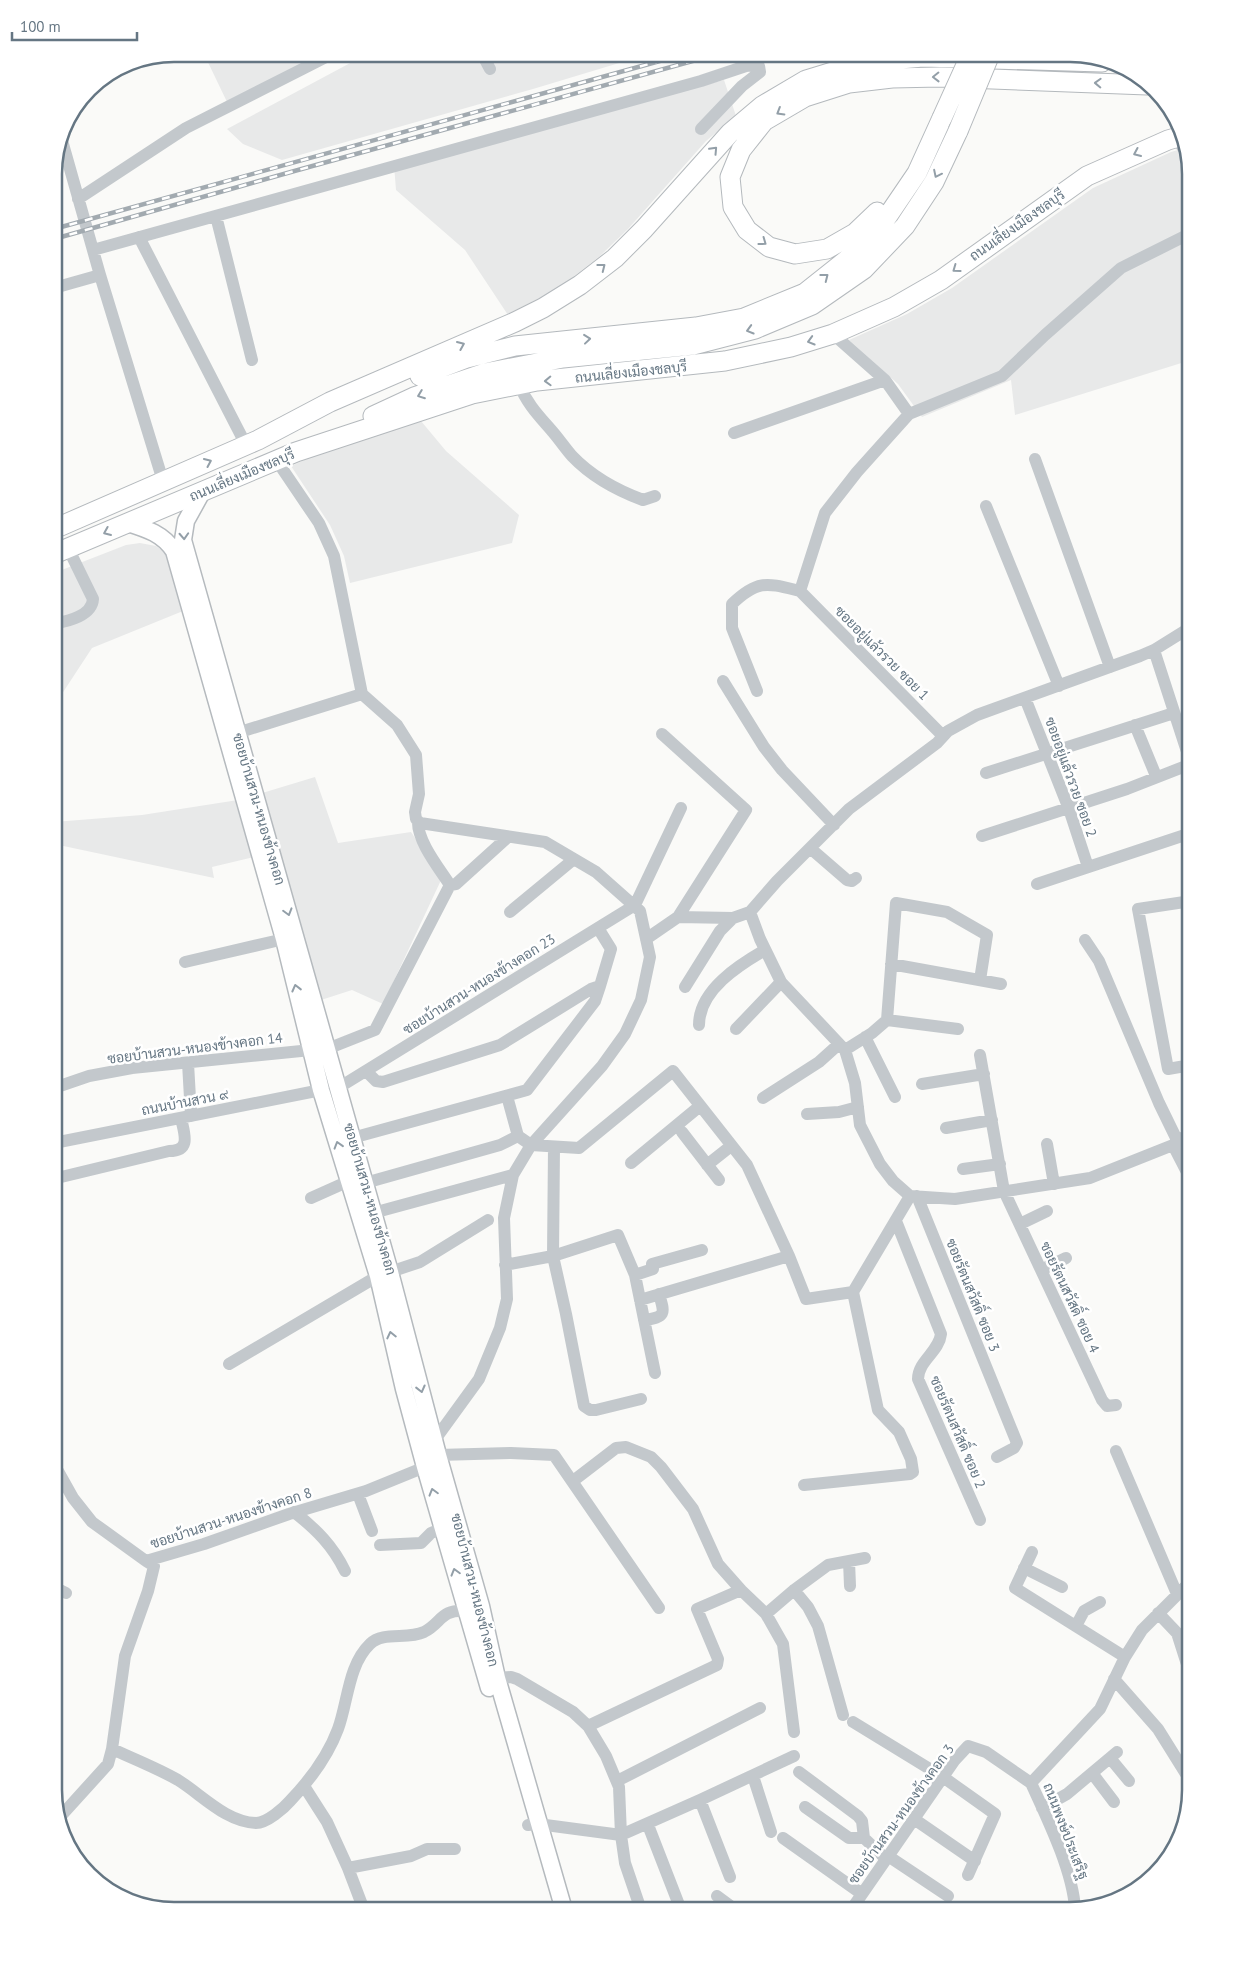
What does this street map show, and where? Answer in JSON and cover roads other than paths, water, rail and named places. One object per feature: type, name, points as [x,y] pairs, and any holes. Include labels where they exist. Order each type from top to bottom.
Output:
[{"type":"highway","name":"ถนนเลี่ยงเมืองชลบุรี","points":[[63,526],[252,443],[330,402],[515,322],[543,308],[580,285],[615,258],[644,229],[730,133],[762,106],[806,80],[862,63]]},
{"type":"highway","points":[[252,443],[449,365],[515,346],[696,328],[744,318],[805,292],[849,258],[882,223],[917,173],[967,63]]},
{"type":"highway","points":[[296,452],[414,397],[485,373],[563,358],[693,345],[755,329],[812,305],[864,269],[905,226],[934,182],[986,63]]},
{"type":"highway","points":[[917,173],[855,233],[827,250],[795,254],[769,247],[747,230],[733,207],[730,177],[741,150],[764,121],[805,97],[848,83],[892,78],[940,77],[1137,85]]},
{"type":"highway","name":"ถนนเลี่ยงเมืองชลบุรี","points":[[63,550],[296,452],[472,394],[519,384],[725,361],[790,347],[833,334],[894,307],[941,280],[1087,176],[1168,140],[1177,141]]},
{"type":"main road","name":"ซอยบ้านสวน-หนองข้างคอก","points":[[202,492],[186,521],[183,540],[238,732],[319,1050],[321,1090],[357,1182],[436,1448],[466,1611],[533,1824],[561,1901]]},
{"type":"main road","name":"ซอยบ้านสวน-หนองข้างคอก","points":[[128,523],[153,532],[168,543],[174,551],[284,939],[319,1050],[338,1088],[352,1138],[357,1182],[373,1213],[404,1389],[425,1467],[481,1606],[551,1901]]},
{"type":"main road","points":[[321,1090],[338,1088]]},
{"type":"street","points":[[78,199],[186,128],[314,63]]},
{"type":"street","points":[[487,63],[490,68]]},
{"type":"street","points":[[93,250],[701,81],[753,64],[760,66],[760,72],[742,86],[701,129]]},
{"type":"street","points":[[65,151],[100,275],[163,481]]},
{"type":"street","points":[[216,216],[252,360]]},
{"type":"street","points":[[139,237],[252,443]]},
{"type":"street","points":[[757,691],[732,628],[732,604],[746,591],[769,584],[800,592],[825,513],[857,472],[909,414],[1002,376],[1121,268],[1182,238]]},
{"type":"street","points":[[63,285],[100,275]]},
{"type":"street","points":[[833,334],[885,380],[909,414]]},
{"type":"street","points":[[734,433],[885,380]]},
{"type":"street","points":[[519,384],[526,400],[537,415],[571,456],[594,476],[617,489],[643,500],[655,496]]},
{"type":"street","points":[[277,460],[319,523],[334,556],[362,694],[397,725],[416,755],[419,794],[415,812],[421,822],[545,842],[596,872],[640,911],[650,957],[641,1000],[625,1034],[602,1066],[531,1145],[513,1175],[504,1218],[507,1299],[500,1328],[479,1379],[436,1448],[552,1454],[558,1458],[659,1608]]},
{"type":"street","points":[[1035,460],[1110,667]]},
{"type":"street","points":[[986,506],[1059,686]]},
{"type":"street","points":[[63,554],[93,600],[93,604],[87,612],[63,622]]},
{"type":"street","name":"ซอยอยู่แล้วรวย ซอย 1","points":[[800,592],[943,736]]},
{"type":"street","points":[[678,917],[733,918],[750,912],[777,881],[849,809],[937,743],[948,731],[977,716],[1154,650],[1182,633]]},
{"type":"street","points":[[1154,650],[1182,737]]},
{"type":"street","points":[[723,681],[764,747],[782,770],[834,825]]},
{"type":"street","points":[[238,732],[362,694]]},
{"type":"street","name":"ซอยอยู่แล้วรวย ซอย 2","points":[[1026,698],[1069,808],[1088,867]]},
{"type":"street","points":[[986,773],[1174,713]]},
{"type":"street","points":[[1135,725],[1156,776]]},
{"type":"street","points":[[646,939],[678,917],[746,810],[662,734]]},
{"type":"street","points":[[982,836],[1127,789],[1182,767]]},
{"type":"street","points":[[634,905],[681,808]]},
{"type":"street","points":[[421,822],[417,828],[420,838],[450,885],[456,884],[508,837]]},
{"type":"street","points":[[1037,884],[1182,836]]},
{"type":"street","points":[[810,848],[847,880],[852,881],[856,878]]},
{"type":"street","points":[[510,912],[574,860]]},
{"type":"street","name":"ซอยบ้านสวน-หนองข้างคอก 14","points":[[63,1085],[89,1076],[132,1068],[319,1050],[375,1030],[450,885]]},
{"type":"street","points":[[887,1020],[896,903],[947,912],[987,935],[980,980]]},
{"type":"street","points":[[1182,903],[1138,910],[1168,1070],[1182,1067]]},
{"type":"street","name":"ซอยบ้านสวน-หนองข้างคอก 23","points":[[338,1088],[634,905]]},
{"type":"street","points":[[750,912],[765,950],[781,982],[842,1047],[855,1083],[860,1125],[880,1164],[893,1181],[914,1196],[955,1199],[1090,1178],[1176,1144],[1182,1139]]},
{"type":"street","points":[[685,987],[720,931],[733,918]]},
{"type":"street","points":[[352,1138],[527,1090],[595,1001],[611,949],[598,928]]},
{"type":"street","points":[[185,962],[284,939]]},
{"type":"street","points":[[1085,940],[1099,961],[1182,1154]]},
{"type":"street","points":[[699,1025],[699,1014],[713,990],[742,964],[765,950]]},
{"type":"street","points":[[891,964],[1001,984]]},
{"type":"street","points":[[736,1029],[781,982]]},
{"type":"street","points":[[366,1071],[376,1081],[383,1082],[500,1045],[591,989],[600,986]]},
{"type":"street","points":[[763,1098],[842,1047],[865,1037],[887,1020],[958,1029]]},
{"type":"street","points":[[865,1037],[895,1097]]},
{"type":"street","name":"ซอยรัตนสวัสดิ์ ซอย 4","points":[[980,1055],[1004,1191],[1102,1400],[1107,1406],[1116,1405]]},
{"type":"street","points":[[63,1177],[169,1151],[177,1151],[183,1147],[186,1141],[188,1063]]},
{"type":"street","points":[[506,1096],[518,1136],[531,1145],[579,1148],[673,1071],[747,1165],[806,1299],[853,1292]]},
{"type":"street","points":[[922,1084],[984,1074]]},
{"type":"street","name":"ถนนบ้านสวน ๙","points":[[63,1141],[321,1090]]},
{"type":"street","points":[[631,1163],[700,1106]]},
{"type":"street","points":[[807,1114],[839,1112],[858,1107]]},
{"type":"street","points":[[946,1128],[992,1120]]},
{"type":"street","points":[[682,1132],[719,1180]]},
{"type":"street","points":[[310,1198],[357,1182],[500,1145],[518,1136]]},
{"type":"street","points":[[1047,1144],[1054,1184]]},
{"type":"street","points":[[707,1164],[731,1146]]},
{"type":"street","points":[[554,1147],[553,1256],[584,1406],[590,1410],[596,1410],[641,1399]]},
{"type":"street","points":[[963,1169],[1000,1164]]},
{"type":"street","points":[[373,1213],[513,1175]]},
{"type":"street","points":[[804,1485],[910,1474],[913,1472],[911,1459],[899,1432],[878,1410],[853,1292],[896,1221],[914,1196]]},
{"type":"street","name":"ซอยรัตนสวัสดิ์ ซอย 3","points":[[914,1196],[1003,1405],[1017,1443],[1014,1448],[997,1457]]},
{"type":"street","points":[[1020,1224],[1046,1211]]},
{"type":"street","points":[[229,1364],[384,1274],[420,1262],[488,1220]]},
{"type":"street","name":"ซอยรัตนสวัสดิ์ ซอย 2","points":[[896,1221],[941,1334],[940,1341],[919,1370],[918,1379],[980,1520]]},
{"type":"street","points":[[505,1264],[553,1256],[618,1235],[635,1275],[655,1373]]},
{"type":"street","points":[[635,1275],[653,1269],[652,1264],[702,1250]]},
{"type":"street","points":[[640,1300],[788,1256]]},
{"type":"street","points":[[1041,1270],[1066,1258]]},
{"type":"street","points":[[644,1320],[658,1318],[662,1315],[664,1310],[659,1294]]},
{"type":"street","points":[[573,1481],[616,1448],[626,1447],[651,1457],[661,1467],[692,1510],[718,1564],[740,1590],[766,1614],[783,1644],[794,1732]]},
{"type":"street","points":[[1116,1451],[1177,1594]]},
{"type":"street","name":"ซอยบ้านสวน-หนองข้างคอก 8","points":[[63,1480],[73,1498],[92,1522],[146,1561],[204,1544],[294,1512],[358,1494],[425,1467]]},
{"type":"street","points":[[358,1494],[372,1531]]},
{"type":"street","points":[[294,1512],[311,1525],[337,1554],[345,1571]]},
{"type":"street","points":[[380,1545],[421,1543],[431,1532],[451,1534]]},
{"type":"street","points":[[1032,1552],[1015,1588],[1125,1658]]},
{"type":"street","points":[[766,1614],[828,1565],[865,1558]]},
{"type":"street","points":[[65,1811],[108,1764],[112,1750],[125,1656],[148,1591],[154,1566],[146,1561]]},
{"type":"street","points":[[849,1561],[850,1586]]},
{"type":"street","points":[[1024,1568],[1062,1587]]},
{"type":"street","name":"ถนนพงษ์ประเสริฐ","points":[[1075,1901],[1068,1874],[1031,1783],[1100,1709],[1125,1658],[1142,1630],[1182,1589]]},
{"type":"street","points":[[588,1726],[717,1665],[718,1659],[697,1609],[740,1590]]},
{"type":"street","points":[[794,1590],[808,1607],[818,1626],[848,1719],[943,1777],[995,1814],[968,1875]]},
{"type":"street","points":[[1076,1626],[1084,1611],[1100,1602]]},
{"type":"street","points":[[112,1750],[177,1779],[232,1817],[258,1823],[281,1811],[304,1786],[331,1747],[339,1726],[356,1665],[369,1645],[378,1638],[424,1632],[442,1616],[456,1610],[466,1611]]},
{"type":"street","points":[[1158,1614],[1177,1633],[1182,1649]]},
{"type":"street","points":[[497,1678],[517,1679],[564,1706],[588,1726],[606,1756],[619,1787],[621,1835],[625,1863],[638,1902]]},
{"type":"street","points":[[1114,1679],[1158,1729],[1182,1768]]},
{"type":"street","points":[[617,1781],[760,1708]]},
{"type":"street","name":"ซอยบ้านสวน-หนองข้างคอก 3","points":[[856,1902],[943,1777],[968,1746],[986,1752],[1031,1783]]},
{"type":"street","points":[[1042,1808],[1067,1794],[1113,1755],[1129,1781]]},
{"type":"street","points":[[533,1824],[621,1835],[794,1756]]},
{"type":"street","points":[[799,1772],[858,1816],[862,1821],[864,1838]]},
{"type":"street","points":[[1092,1773],[1114,1802]]},
{"type":"street","points":[[753,1776],[771,1832]]},
{"type":"street","points":[[304,1786],[327,1822],[361,1901]]},
{"type":"street","points":[[700,1800],[730,1877]]},
{"type":"street","points":[[805,1806],[849,1838],[864,1838],[887,1858],[948,1896]]},
{"type":"street","points":[[914,1819],[975,1861]]},
{"type":"street","points":[[648,1824],[678,1902]]},
{"type":"street","points":[[783,1838],[862,1894]]},
{"type":"street","points":[[348,1868],[411,1856],[427,1849],[455,1848]]},
{"type":"street","points":[[717,1896],[725,1902]]},
{"type":"railway","points":[[63,227],[653,63]]},
{"type":"railway","points":[[63,236],[685,63]]}]
